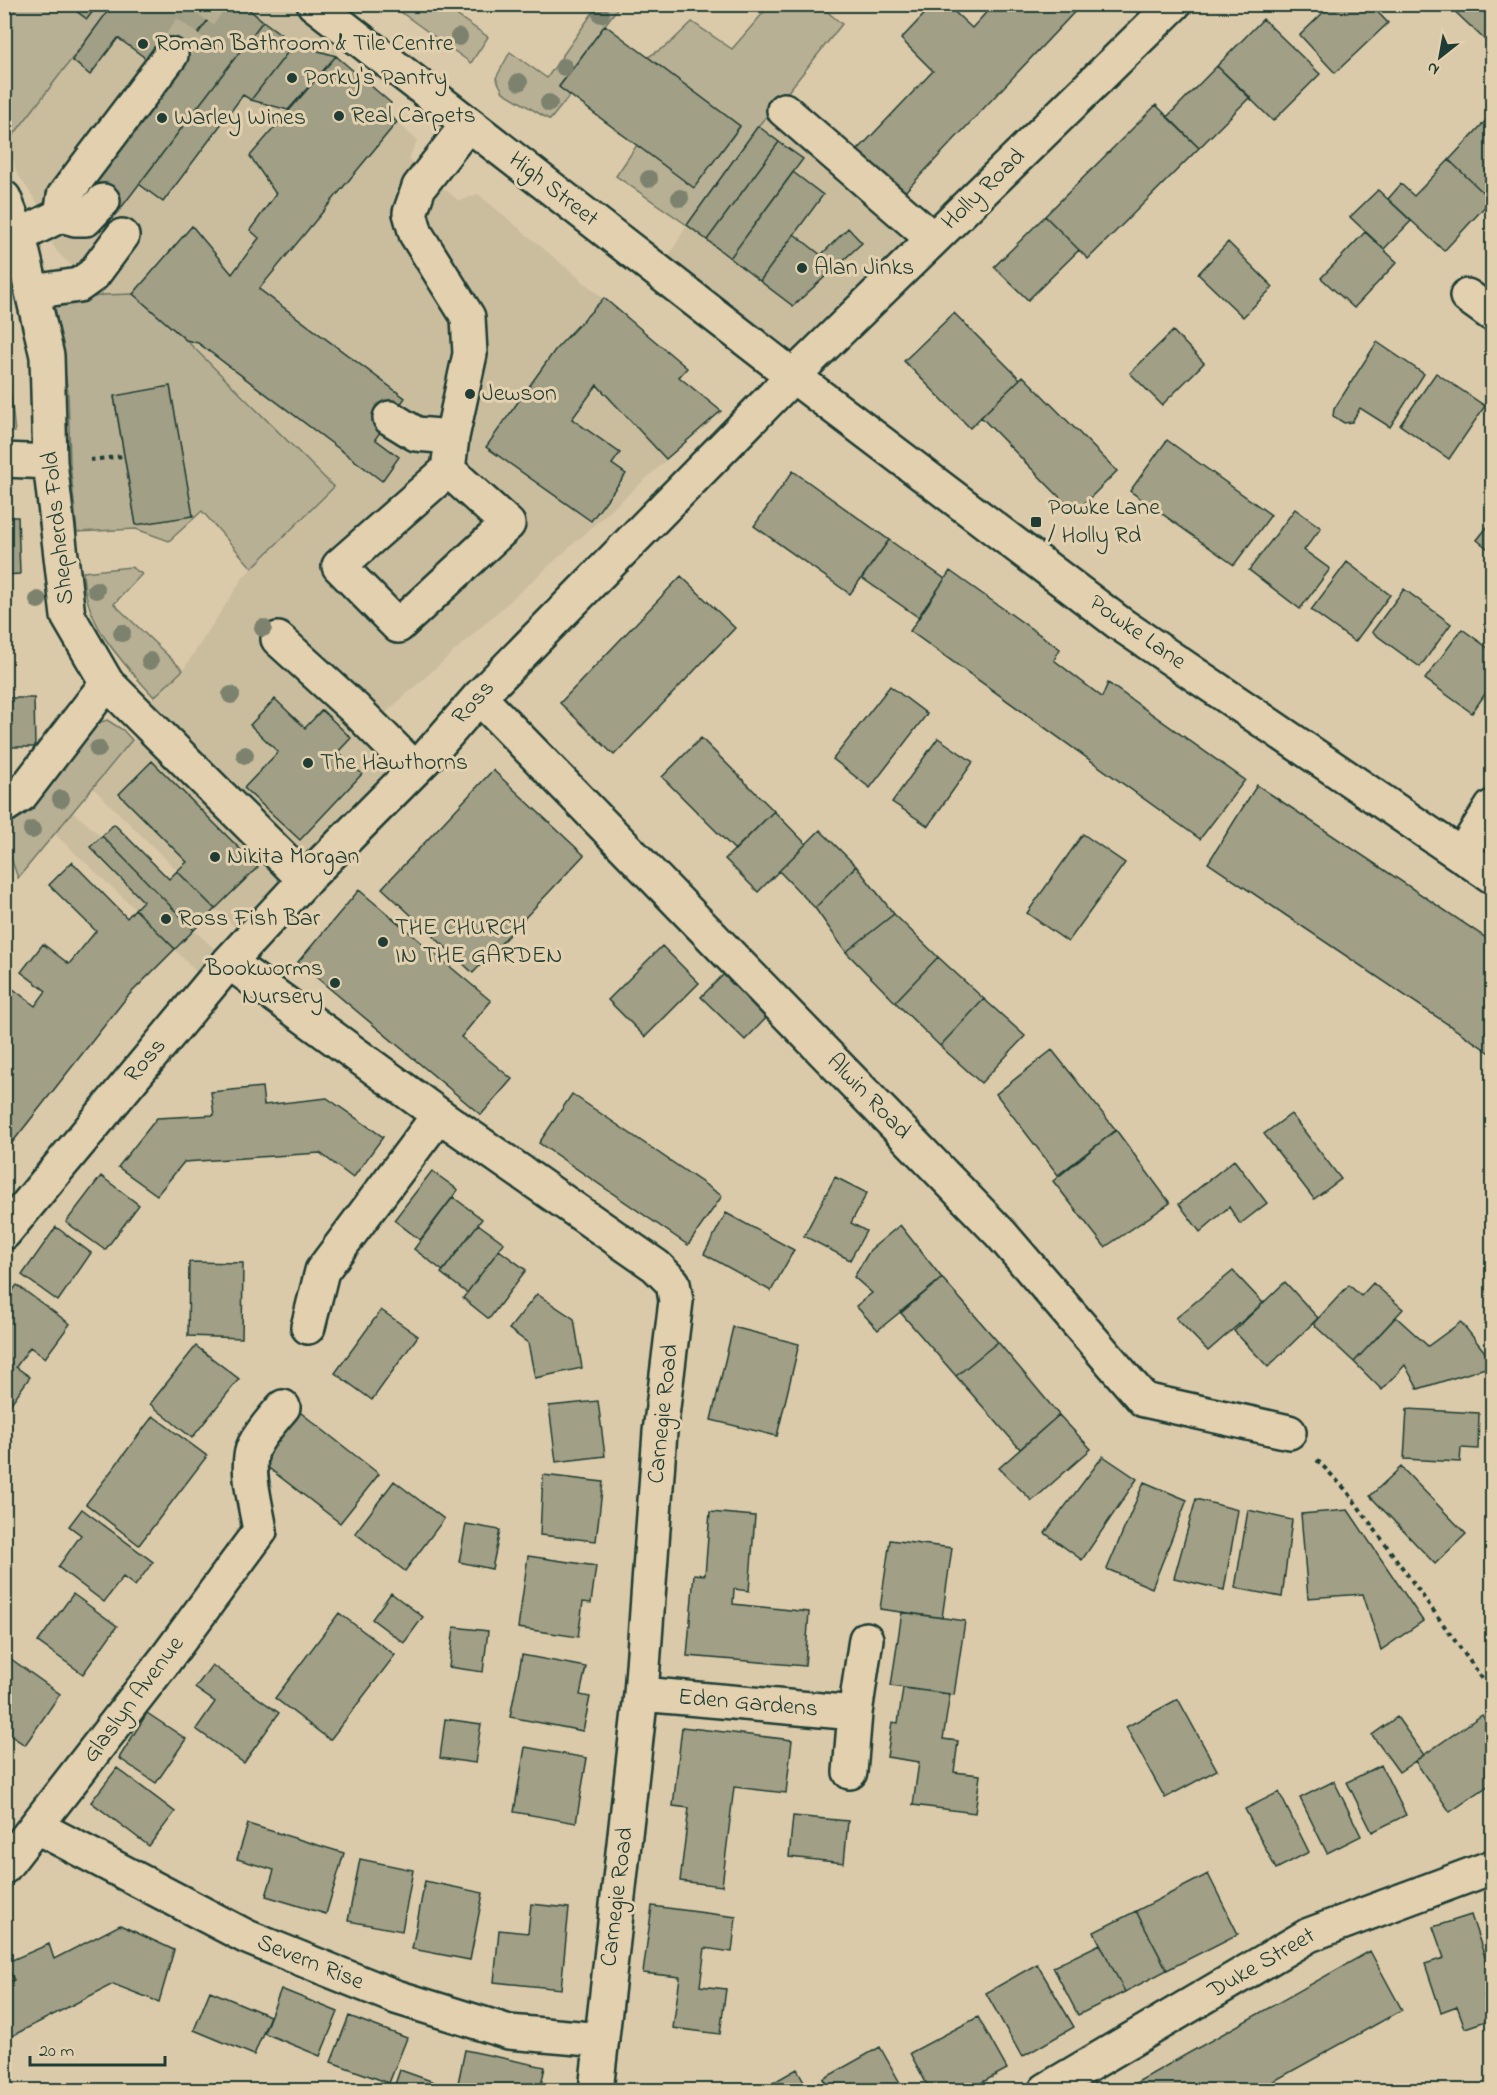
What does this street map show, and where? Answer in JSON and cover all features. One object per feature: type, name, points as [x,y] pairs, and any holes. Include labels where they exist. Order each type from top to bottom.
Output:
[{"type":"street","name":"High Street","points":[[314,4],[793,376]]},
{"type":"street","name":"Holly Road","points":[[793,376],[1174,4]]},
{"type":"street","points":[[61,215],[64,196],[171,55]]},
{"type":"street","points":[[783,110],[933,239]]},
{"type":"street","points":[[448,470],[508,524],[398,626],[339,566],[448,470],[452,437],[470,354],[468,317],[416,234],[410,213],[419,187],[468,124]]},
{"type":"street","name":"Shepherds Fold","points":[[4,198],[19,236],[46,356],[50,462],[68,616],[107,683],[305,880]]},
{"type":"street","points":[[19,236],[61,215],[86,219],[104,201]]},
{"type":"street","points":[[32,292],[79,285],[93,275],[122,236]]},
{"type":"street","name":"Ross","points":[[4,1233],[229,962],[305,880],[415,769],[479,697],[793,376]]},
{"type":"street","name":"Powke Lane","points":[[793,376],[1119,623],[1492,876]]},
{"type":"street","points":[[390,418],[416,434],[452,437]]},
{"type":"street","points":[[4,460],[50,462]]},
{"type":"street","points":[[278,639],[354,708],[415,769]]},
{"type":"street","points":[[4,806],[21,795],[107,683]]},
{"type":"street","name":"Alwin Road","points":[[479,697],[1001,1234],[1144,1400],[1289,1432]]},
{"type":"street","points":[[1462,854],[1492,807]]},
{"type":"street","name":"Carnegie Road","points":[[229,962],[439,1115],[656,1266],[674,1283],[676,1301],[660,1432],[642,1695],[596,2091]]},
{"type":"street","points":[[308,1327],[322,1271],[439,1115]]},
{"type":"street","name":"Glaslyn Avenue","points":[[4,1867],[38,1827],[260,1531],[250,1468],[252,1455],[260,1437],[283,1407]]},
{"type":"street","points":[[850,1772],[855,1713],[866,1639]]},
{"type":"street","name":"Eden Gardens","points":[[642,1695],[855,1713]]},
{"type":"street","name":"Severn Rise","points":[[38,1827],[247,1937],[396,1997],[509,2032],[602,2040]]},
{"type":"street","name":"Duke Street","points":[[1046,2091],[1309,1935],[1492,1867]]},
{"type":"path","points":[[1289,1432],[1347,1491],[1492,1692]]},
{"type":"shaded area","points":[[19,5],[67,5],[87,19],[98,5],[113,5],[9,141],[4,131],[4,23]]},
{"type":"shaded area","name":"Jewson","points":[[112,5],[314,5],[343,28],[336,56],[391,103],[385,111],[417,140],[409,159],[459,201],[478,194],[687,368],[679,377],[721,411],[378,720],[427,757],[248,940],[93,788],[148,723],[141,716],[154,697],[183,670],[244,576],[334,487],[133,294],[103,295],[58,253],[46,234],[38,204],[16,172],[9,141]]},
{"type":"shaded area","points":[[391,5],[442,5],[488,37],[471,63]]},
{"type":"shaded area","points":[[598,5],[620,5],[559,86],[570,95],[550,120],[503,92],[496,78],[510,52],[547,78]]},
{"type":"shaded area","points":[[770,5],[819,5],[842,24],[758,126],[687,225],[616,176],[637,145],[694,187],[740,127],[648,57],[669,44],[692,22],[732,49]]},
{"type":"shaded area","points":[[782,90],[856,152],[941,231],[793,376],[659,273],[687,225]]},
{"type":"shaded area","points":[[133,294],[186,340],[334,487],[252,568],[202,511],[169,541],[136,529],[77,532],[70,463],[68,392],[55,306],[103,295]],"holes":[[[170,386],[192,516],[136,525],[114,397]]]},
{"type":"shaded area","points":[[4,333],[15,432],[5,433]]},
{"type":"shaded area","points":[[131,567],[142,574],[114,604],[183,670],[154,697],[107,641],[97,625],[85,591],[83,572]]},
{"type":"shaded area","points":[[107,720],[123,730],[132,740],[18,878],[5,841],[5,826],[22,816],[45,793],[92,725]]},
{"type":"shaded area","points":[[73,812],[102,837],[229,962],[209,985],[135,909],[55,834]]},
{"type":"building","points":[[67,4],[98,4],[87,19]]},
{"type":"building","name":"Roman Bathroom & Tile Centre","points":[[113,4],[220,4],[185,51],[165,36],[148,60],[118,38],[90,75],[72,60]]},
{"type":"building","name":"Warley Wines","points":[[220,4],[242,4],[263,21],[118,212],[83,186]]},
{"type":"building","points":[[934,4],[946,4],[972,28],[994,4],[1082,4],[902,195],[856,152],[933,71],[901,39]]},
{"type":"building","points":[[1332,4],[1370,4],[1388,23],[1335,73],[1300,35]]},
{"type":"building","points":[[1447,4],[1492,4],[1492,35],[1486,41]]},
{"type":"building","points":[[1263,19],[1320,74],[1273,121],[1217,66]]},
{"type":"building","points":[[263,21],[294,44],[251,100],[243,95],[163,202],[139,184]]},
{"type":"building","points":[[605,25],[740,126],[694,188],[559,87]]},
{"type":"building","name":"Porky's Pantry","points":[[294,44],[336,56],[288,110],[251,100]]},
{"type":"building","points":[[336,56],[391,103],[385,111],[397,122],[259,289],[405,398],[375,439],[399,457],[382,481],[198,343],[186,340],[133,294],[192,226],[232,274],[259,238],[250,230],[276,194],[250,156]]},
{"type":"building","points":[[1217,66],[1250,97],[1199,148],[1167,117]]},
{"type":"building","points":[[1156,105],[1199,148],[1088,259],[1045,216]]},
{"type":"building","points":[[1492,114],[1492,199],[1491,200],[1449,160]]},
{"type":"building","points":[[758,126],[779,142],[707,240],[687,225]]},
{"type":"building","points":[[779,142],[803,159],[730,258],[707,240]]},
{"type":"building","points":[[1449,160],[1491,200],[1444,251],[1388,199],[1401,184],[1414,196]]},
{"type":"building","points":[[793,172],[823,195],[760,281],[730,258]]},
{"type":"building","points":[[1378,190],[1411,221],[1384,249],[1350,217]]},
{"type":"building","points":[[1045,216],[1079,250],[1028,300],[994,267]]},
{"type":"building","name":"Alan Jinks","points":[[848,228],[862,243],[793,306],[760,281],[794,234],[821,255]]},
{"type":"building","points":[[1365,232],[1397,262],[1354,308],[1321,278]]},
{"type":"building","points":[[1228,242],[1273,287],[1243,317],[1198,274]]},
{"type":"building","points":[[604,298],[687,368],[679,377],[721,411],[666,459],[597,385],[572,419],[620,453],[612,464],[626,474],[591,521],[486,447],[555,350]]},
{"type":"building","points":[[954,313],[1020,379],[970,428],[904,361]]},
{"type":"building","points":[[1173,331],[1204,363],[1162,405],[1130,373]]},
{"type":"building","points":[[1377,342],[1424,374],[1390,427],[1360,408],[1352,422],[1344,423],[1333,416],[1334,409]]},
{"type":"building","points":[[1436,373],[1485,406],[1449,459],[1400,425]]},
{"type":"building","points":[[1023,376],[1117,471],[1075,513],[981,417]]},
{"type":"building","points":[[170,386],[193,516],[136,525],[114,396]]},
{"type":"building","points":[[1167,440],[1271,515],[1234,565],[1130,491]]},
{"type":"building","points":[[793,471],[889,540],[850,594],[754,526]]},
{"type":"building","points":[[1295,509],[1321,528],[1304,550],[1330,569],[1300,609],[1249,570]]},
{"type":"building","points":[[4,517],[18,517],[20,574],[4,575]]},
{"type":"building","points":[[1492,521],[1492,552],[1477,540]]},
{"type":"building","points":[[889,540],[945,579],[918,617],[862,578]]},
{"type":"building","points":[[1347,562],[1390,595],[1355,642],[1311,610]]},
{"type":"building","points":[[950,571],[1060,649],[1054,660],[1102,697],[1108,683],[1245,780],[1200,839],[910,631]]},
{"type":"building","points":[[681,576],[735,628],[614,755],[560,703]]},
{"type":"building","points":[[1404,589],[1451,624],[1420,667],[1372,632]]},
{"type":"building","points":[[1462,629],[1492,651],[1492,684],[1472,713],[1425,679]]},
{"type":"building","points":[[890,686],[927,714],[870,788],[833,759]]},
{"type":"building","points":[[4,698],[34,698],[35,747],[4,747]]},
{"type":"building","name":"The Hawthorns","points":[[275,699],[305,728],[322,710],[351,738],[338,752],[362,774],[300,840],[244,788],[278,752],[250,725]]},
{"type":"building","points":[[701,738],[774,811],[735,850],[662,777]]},
{"type":"building","points":[[938,738],[973,762],[928,826],[892,802]]},
{"type":"building","points":[[152,761],[258,867],[215,909],[177,871],[187,862],[119,794]]},
{"type":"building","points":[[493,770],[584,855],[473,973],[382,888]]},
{"type":"building","points":[[1257,785],[1492,942],[1492,1054],[1208,863]]},
{"type":"building","points":[[774,811],[806,844],[758,892],[725,859]]},
{"type":"building","points":[[114,824],[169,879],[177,871],[215,909],[194,930],[102,836]]},
{"type":"building","points":[[820,830],[856,866],[815,908],[779,871]]},
{"type":"building","points":[[1083,834],[1125,863],[1068,942],[1027,913]]},
{"type":"building","points":[[102,836],[194,930],[175,949],[135,909],[143,901],[90,847]]},
{"type":"building","points":[[72,862],[127,918],[135,909],[175,949],[127,997],[4,1153],[4,1044],[10,1037],[4,1032],[4,989],[8,985],[35,1006],[46,991],[21,972],[43,944],[69,964],[96,931],[49,885]]},
{"type":"building","points":[[856,866],[894,914],[846,952],[815,908]]},
{"type":"building","points":[[359,890],[491,1001],[461,1037],[512,1079],[481,1115],[298,962]]},
{"type":"building","points":[[894,914],[938,957],[895,1002],[846,952]]},
{"type":"building","points":[[662,946],[699,983],[645,1037],[608,1000]]},
{"type":"building","points":[[938,957],[984,999],[940,1046],[895,1002]]},
{"type":"building","points":[[727,971],[771,1013],[745,1040],[701,997]]},
{"type":"building","points":[[984,999],[1025,1036],[981,1083],[940,1046]]},
{"type":"building","points":[[1052,1050],[1116,1130],[1058,1175],[996,1094]]},
{"type":"building","points":[[262,1087],[264,1105],[327,1098],[383,1137],[353,1178],[320,1153],[184,1162],[157,1195],[118,1167],[157,1118],[214,1115],[211,1092]]},
{"type":"building","points":[[572,1094],[722,1196],[688,1245],[539,1143]]},
{"type":"building","points":[[1291,1114],[1341,1179],[1314,1199],[1264,1134]]},
{"type":"building","points":[[1116,1130],[1170,1203],[1105,1247],[1053,1181]]},
{"type":"building","points":[[1234,1160],[1267,1203],[1240,1224],[1229,1207],[1200,1232],[1179,1204]]},
{"type":"building","points":[[432,1171],[458,1190],[420,1240],[394,1220]]},
{"type":"building","points":[[101,1176],[139,1205],[105,1250],[66,1222]]},
{"type":"building","points":[[835,1177],[867,1193],[851,1223],[866,1231],[850,1260],[804,1236]]},
{"type":"building","points":[[453,1197],[482,1219],[443,1271],[414,1249]]},
{"type":"building","points":[[726,1213],[794,1250],[771,1291],[704,1254]]},
{"type":"building","points":[[478,1224],[504,1243],[467,1293],[441,1273]]},
{"type":"building","points":[[900,1225],[942,1278],[878,1330],[856,1306],[872,1293],[854,1277],[870,1250]]},
{"type":"building","points":[[56,1227],[91,1253],[58,1301],[22,1275]]},
{"type":"building","points":[[499,1250],[526,1270],[489,1319],[463,1298]]},
{"type":"building","points":[[189,1262],[243,1263],[242,1338],[188,1336]]},
{"type":"building","points":[[1233,1271],[1263,1303],[1208,1351],[1176,1318]]},
{"type":"building","points":[[942,1278],[998,1342],[956,1376],[901,1313]]},
{"type":"building","points":[[1285,1282],[1318,1318],[1268,1367],[1234,1331]]},
{"type":"building","points":[[1373,1283],[1403,1309],[1354,1362],[1313,1324],[1349,1285],[1361,1296]]},
{"type":"building","points":[[17,1285],[70,1324],[45,1358],[30,1347],[16,1367],[30,1377],[4,1413],[4,1302]]},
{"type":"building","points":[[537,1294],[574,1319],[582,1368],[535,1378],[528,1343],[509,1329]]},
{"type":"building","points":[[381,1310],[418,1336],[372,1400],[335,1373]]},
{"type":"building","points":[[1396,1317],[1428,1346],[1461,1322],[1492,1361],[1492,1366],[1418,1389],[1405,1365],[1382,1390],[1354,1362]]},
{"type":"building","points":[[733,1327],[799,1344],[777,1436],[711,1420]]},
{"type":"building","points":[[998,1342],[1059,1415],[1020,1449],[956,1376]]},
{"type":"building","points":[[196,1346],[239,1379],[192,1438],[150,1404]]},
{"type":"building","points":[[598,1401],[605,1456],[556,1462],[549,1406]]},
{"type":"building","points":[[296,1409],[379,1474],[340,1523],[257,1459]]},
{"type":"building","points":[[1407,1409],[1479,1413],[1478,1449],[1461,1448],[1460,1462],[1404,1459]]},
{"type":"building","points":[[1059,1415],[1091,1449],[1032,1501],[999,1468]]},
{"type":"building","points":[[153,1416],[207,1456],[139,1545],[86,1504]]},
{"type":"building","points":[[1103,1456],[1137,1479],[1082,1560],[1045,1533]]},
{"type":"building","points":[[1401,1467],[1466,1534],[1435,1564],[1370,1496]]},
{"type":"building","points":[[543,1475],[603,1482],[596,1541],[540,1535]]},
{"type":"building","points":[[394,1481],[444,1519],[405,1571],[355,1533]]},
{"type":"building","points":[[1144,1482],[1187,1500],[1152,1588],[1107,1569]]},
{"type":"building","points":[[1196,1499],[1238,1510],[1224,1590],[1174,1578]]},
{"type":"building","points":[[82,1509],[153,1562],[135,1586],[123,1577],[104,1602],[58,1567],[81,1535],[69,1526]]},
{"type":"building","points":[[1248,1510],[1292,1520],[1282,1597],[1235,1588]]},
{"type":"building","points":[[1348,1510],[1423,1621],[1381,1650],[1363,1594],[1308,1598],[1301,1514]]},
{"type":"building","points":[[710,1512],[755,1516],[749,1591],[734,1589],[733,1604],[809,1612],[805,1666],[687,1656],[694,1574],[705,1575]]},
{"type":"building","points":[[466,1524],[500,1530],[492,1569],[459,1562]]},
{"type":"building","points":[[890,1540],[952,1548],[942,1618],[880,1609]]},
{"type":"building","points":[[528,1556],[596,1566],[591,1603],[583,1602],[578,1637],[518,1628]]},
{"type":"building","points":[[391,1593],[423,1617],[404,1643],[372,1619]]},
{"type":"building","points":[[73,1594],[117,1626],[83,1674],[38,1642]]},
{"type":"building","points":[[902,1612],[965,1621],[954,1695],[891,1686]]},
{"type":"building","points":[[339,1613],[395,1655],[330,1740],[275,1698]]},
{"type":"building","points":[[454,1627],[488,1631],[483,1672],[449,1667]]},
{"type":"building","points":[[4,1654],[60,1694],[25,1745],[4,1731]]},
{"type":"building","points":[[522,1655],[586,1667],[580,1695],[590,1697],[583,1731],[510,1717]]},
{"type":"building","points":[[212,1665],[279,1713],[244,1763],[196,1729],[215,1702],[195,1688]]},
{"type":"building","points":[[903,1688],[950,1694],[943,1739],[958,1741],[954,1772],[980,1775],[975,1813],[913,1805],[919,1762],[887,1757],[892,1722],[898,1723]]},
{"type":"building","points":[[1178,1699],[1217,1770],[1165,1798],[1126,1727]]},
{"type":"building","points":[[147,1713],[186,1739],[156,1783],[119,1758]]},
{"type":"building","points":[[1482,1715],[1492,1730],[1492,1783],[1450,1812],[1415,1761]]},
{"type":"building","points":[[1397,1717],[1424,1755],[1399,1772],[1372,1735]]},
{"type":"building","points":[[445,1719],[481,1724],[475,1763],[440,1758]]},
{"type":"building","points":[[682,1727],[792,1740],[786,1793],[734,1787],[722,1886],[680,1881],[689,1808],[673,1806]]},
{"type":"building","points":[[525,1747],[587,1758],[576,1823],[514,1812]]},
{"type":"building","points":[[1381,1765],[1406,1815],[1372,1832],[1347,1782]]},
{"type":"building","points":[[117,1768],[175,1812],[149,1846],[91,1802]]},
{"type":"building","points":[[1334,1781],[1361,1836],[1327,1853],[1300,1798]]},
{"type":"building","points":[[1279,1792],[1309,1852],[1276,1869],[1245,1809]]},
{"type":"building","points":[[793,1816],[848,1821],[844,1863],[789,1857]]},
{"type":"building","points":[[248,1824],[344,1853],[326,1914],[266,1896],[274,1870],[237,1859]]},
{"type":"building","points":[[360,1859],[413,1870],[402,1931],[348,1921]]},
{"type":"building","points":[[1208,1874],[1238,1934],[1167,1970],[1136,1911]]},
{"type":"building","points":[[425,1881],[483,1893],[470,1960],[412,1949]]},
{"type":"building","points":[[531,1904],[569,1908],[561,1989],[494,1982],[499,1930],[528,1933]]},
{"type":"building","points":[[652,1906],[736,1917],[732,1952],[705,1948],[700,1986],[726,1989],[720,2034],[673,2028],[680,1977],[643,1973]]},
{"type":"building","points":[[1136,1911],[1167,1970],[1125,1992],[1094,1932]]},
{"type":"building","points":[[1471,1915],[1492,1978],[1492,1992],[1484,1995],[1492,2019],[1465,2028],[1457,2006],[1441,2012],[1425,1964],[1444,1958],[1433,1927]]},
{"type":"building","points":[[120,1925],[174,1950],[159,2002],[113,1984],[4,2040],[4,1985],[14,1980],[5,1963],[49,1944],[54,1959]]},
{"type":"building","points":[[1100,1944],[1125,1992],[1078,2015],[1053,1967]]},
{"type":"building","points":[[1370,1951],[1402,2010],[1258,2090],[1135,2090],[1132,2085]]},
{"type":"building","points":[[1037,1964],[1074,2027],[1022,2057],[986,1993]]},
{"type":"building","points":[[281,1989],[338,2012],[320,2056],[264,2033]]},
{"type":"building","points":[[210,1991],[270,2016],[254,2055],[194,2030]]},
{"type":"building","points":[[349,2016],[407,2038],[389,2083],[331,2062]]},
{"type":"building","points":[[978,2017],[1007,2069],[968,2090],[930,2090],[910,2053]]},
{"type":"building","points":[[880,2047],[904,2090],[830,2090],[823,2079]]},
{"type":"building","points":[[465,2050],[545,2067],[540,2090],[488,2090],[458,2083]]},
{"type":"building","points":[[797,2069],[809,2090],[760,2090]]},
{"type":"building","points":[[400,2070],[434,2082],[431,2090],[393,2090]]},
{"type":"tunnel","points":[[171,55],[208,4]]},
{"type":"place","name":"Roman Bathroom & Tile Centre","points":[[143,44]]},
{"type":"place","name":"Porky's Pantry","points":[[292,78]]},
{"type":"place","name":"Real Carpets","points":[[339,116]]},
{"type":"place","name":"Warley Wines","points":[[162,118]]},
{"type":"place","name":"Alan Jinks","points":[[802,268]]},
{"type":"place","name":"Jewson","points":[[470,394]]},
{"type":"place","name":"Powke Lane / Holly Rd","points":[[1036,522]]},
{"type":"place","name":"The Hawthorns","points":[[308,763]]},
{"type":"place","name":"Nikita Morgan","points":[[215,857]]},
{"type":"place","name":"Ross Fish Bar","points":[[166,919]]},
{"type":"place","name":"THE CHURCH IN THE GARDEN","points":[[383,942]]},
{"type":"place","name":"Bookworms Nursery","points":[[335,983]]}]
